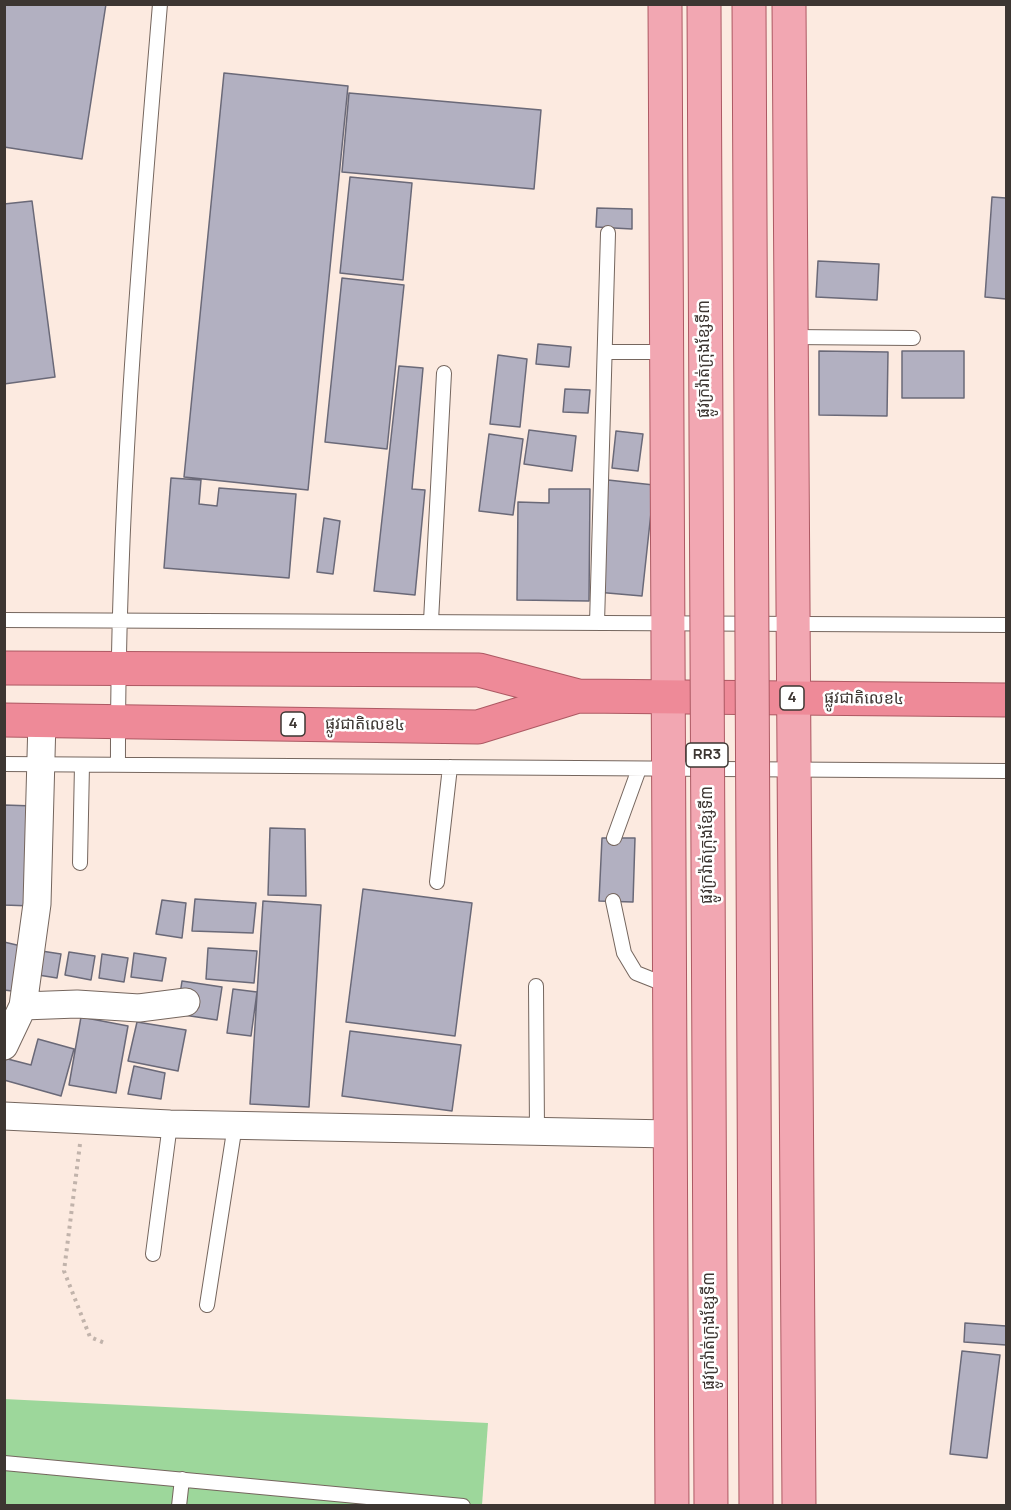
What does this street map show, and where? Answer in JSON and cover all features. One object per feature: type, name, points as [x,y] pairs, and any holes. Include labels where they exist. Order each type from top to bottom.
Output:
[{"type":"highway","name":"ផ្លូវជាតិលេខ៤","points":[[4,668],[479,670],[578,696],[1006,700]]},
{"type":"highway","name":"ផ្លូវជាតិលេខ៤","points":[[4,720],[478,727],[578,696]]},
{"type":"main road","points":[[665,4],[668,697],[654,768],[670,986],[672,1506]]},
{"type":"main road","name":"ផ្លូវក្រវ៉ាត់ក្រុងខ្សែទី៣","points":[[704,4],[711,1506]]},
{"type":"main road","name":"RR3","points":[[749,4],[756,1506]]},
{"type":"main road","points":[[789,4],[798,1506]]},
{"type":"street","points":[[4,1046],[23,1005],[37,904],[42,720]]},
{"type":"street","points":[[23,1005],[77,1004],[139,1008],[186,1002]]},
{"type":"street","points":[[4,1116],[170,1124],[670,1134]]},
{"type":"lane","points":[[118,765],[118,619],[141,237],[160,4]]},
{"type":"lane","points":[[597,623],[608,233]]},
{"type":"lane","points":[[791,337],[913,338]]},
{"type":"lane","points":[[605,352],[667,352]]},
{"type":"lane","points":[[431,621],[444,373]]},
{"type":"lane","points":[[4,620],[431,621],[668,626],[793,623],[1006,625]]},
{"type":"lane","points":[[4,764],[1006,771]]},
{"type":"lane","points":[[80,863],[82,765]]},
{"type":"lane","points":[[437,882],[450,767]]},
{"type":"lane","points":[[614,838],[654,768]]},
{"type":"lane","points":[[613,901],[624,953],[636,973],[670,986]]},
{"type":"lane","points":[[536,986],[537,1131]]},
{"type":"lane","points":[[153,1254],[170,1124]]},
{"type":"lane","points":[[207,1305],[234,1125]]},
{"type":"lane","points":[[4,1463],[463,1506]]},
{"type":"lane","points":[[179,1506],[182,1479]]},
{"type":"path","points":[[81,1119],[78,1172],[64,1271],[90,1337],[107,1344]]},
{"type":"green space","points":[[4,1399],[488,1423],[482,1505],[5,1505]]},
{"type":"building","points":[[4,4],[106,4],[82,159],[4,147]]},
{"type":"building","points":[[224,73],[348,86],[308,490],[184,477]]},
{"type":"building","points":[[349,93],[541,110],[534,189],[342,172]]},
{"type":"building","points":[[350,177],[412,183],[403,280],[340,273]]},
{"type":"building","points":[[992,197],[1006,198],[1006,299],[985,297]]},
{"type":"building","points":[[32,201],[55,377],[4,384],[4,204]]},
{"type":"building","points":[[597,208],[632,209],[632,229],[596,227]]},
{"type":"building","points":[[818,261],[879,264],[877,300],[816,297]]},
{"type":"building","points":[[342,278],[404,285],[387,449],[325,442]]},
{"type":"building","points":[[538,344],[571,347],[569,367],[536,364]]},
{"type":"building","points":[[819,351],[888,352],[887,416],[819,415]]},
{"type":"building","points":[[902,351],[964,351],[964,398],[902,398]]},
{"type":"building","points":[[498,355],[527,359],[520,427],[490,424]]},
{"type":"building","points":[[399,366],[423,368],[412,489],[425,490],[415,595],[374,591]]},
{"type":"building","points":[[565,389],[590,390],[588,413],[563,412]]},
{"type":"building","points":[[529,430],[576,436],[572,471],[524,464]]},
{"type":"building","points":[[616,431],[643,434],[638,471],[612,468]]},
{"type":"building","points":[[489,434],[523,439],[513,515],[479,511]]},
{"type":"building","points":[[171,478],[201,480],[199,504],[217,506],[219,488],[296,494],[289,578],[164,568]]},
{"type":"building","points":[[608,480],[654,485],[642,596],[596,592]]},
{"type":"building","points":[[549,489],[590,489],[589,601],[517,600],[518,502],[549,503]]},
{"type":"building","points":[[324,518],[340,521],[333,574],[317,572]]},
{"type":"building","points":[[4,805],[34,806],[32,906],[4,905]]},
{"type":"building","points":[[270,828],[305,829],[306,896],[268,895]]},
{"type":"building","points":[[602,838],[635,838],[633,902],[599,901]]},
{"type":"building","points":[[363,889],[472,903],[455,1036],[346,1022]]},
{"type":"building","points":[[195,899],[256,903],[253,933],[192,931]]},
{"type":"building","points":[[162,900],[186,903],[182,938],[156,934]]},
{"type":"building","points":[[263,901],[321,905],[309,1107],[250,1104]]},
{"type":"building","points":[[4,942],[21,946],[12,991],[4,990]]},
{"type":"building","points":[[208,948],[257,951],[254,983],[206,979]]},
{"type":"building","points":[[35,950],[61,954],[57,978],[32,974]]},
{"type":"building","points":[[69,952],[95,956],[91,980],[65,975]]},
{"type":"building","points":[[134,953],[166,958],[162,981],[131,977]]},
{"type":"building","points":[[102,954],[128,958],[124,982],[99,978]]},
{"type":"building","points":[[182,981],[222,987],[217,1020],[177,1014]]},
{"type":"building","points":[[233,989],[257,992],[251,1036],[227,1033]]},
{"type":"building","points":[[81,1017],[128,1026],[116,1093],[69,1085]]},
{"type":"building","points":[[137,1022],[186,1030],[178,1071],[128,1061]]},
{"type":"building","points":[[350,1031],[461,1045],[452,1111],[342,1096]]},
{"type":"building","points":[[38,1039],[74,1049],[61,1096],[4,1080],[4,1058],[31,1065]]},
{"type":"building","points":[[134,1066],[165,1073],[161,1099],[128,1094]]},
{"type":"building","points":[[965,1323],[1006,1326],[1006,1345],[964,1342]]},
{"type":"building","points":[[962,1351],[1000,1355],[987,1458],[950,1454]]}]
